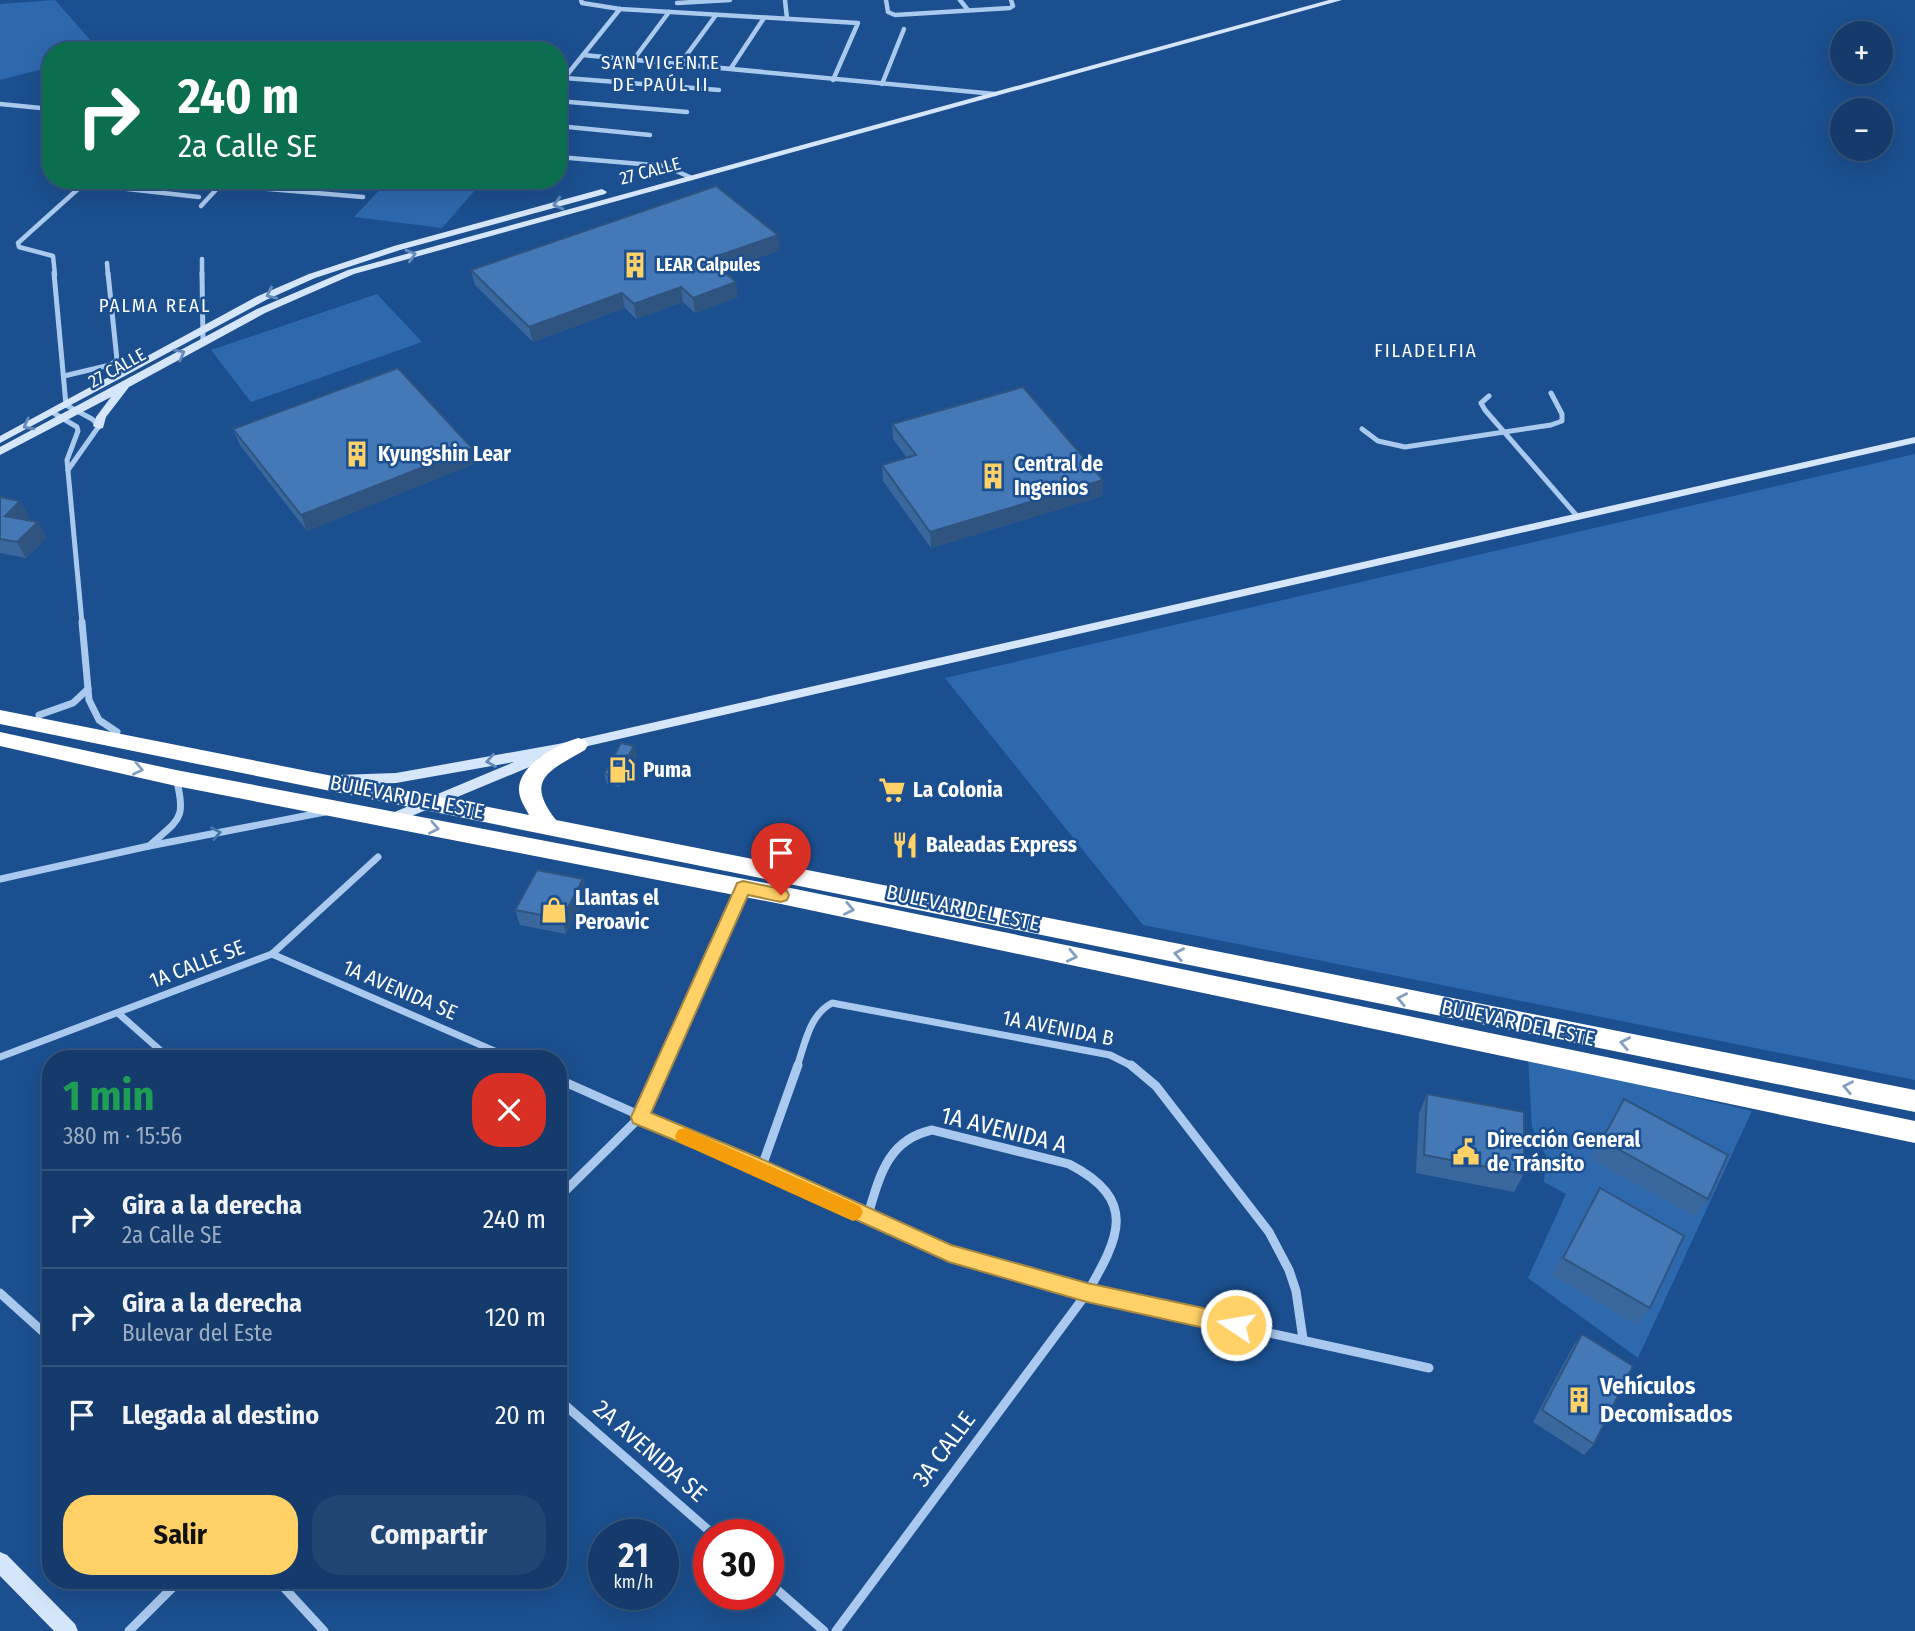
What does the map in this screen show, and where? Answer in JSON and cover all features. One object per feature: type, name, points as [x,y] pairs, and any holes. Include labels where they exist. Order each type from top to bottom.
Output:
[{"type":"highway","points":[[0,704],[117,732],[146,746]]},
{"type":"highway","name":"BULEVAR DEL ESTE","points":[[0,716],[430,803],[546,838],[743,888],[1915,1132]]},
{"type":"highway","name":"BULEVAR DEL ESTE","points":[[0,742],[390,820],[546,838],[718,863],[1915,1101]]},
{"type":"highway","points":[[546,838],[528,797],[528,785],[534,775],[568,747]]},
{"type":"street","points":[[581,0],[582,3],[620,9],[858,23],[833,80]]},
{"type":"street","points":[[677,3],[730,0]]},
{"type":"street","points":[[785,0],[787,19]]},
{"type":"street","points":[[886,0],[888,12],[895,15],[1012,7],[1011,0]]},
{"type":"street","points":[[960,0],[968,10]]},
{"type":"street","name":"27 CALLE","points":[[356,266],[692,178],[995,94],[1310,0]]},
{"type":"street","name":"27 CALLE","points":[[72,407],[128,382],[262,298],[356,266],[681,171],[971,92],[1338,0]]},
{"type":"street","points":[[567,75],[620,9]]},
{"type":"street","points":[[634,60],[669,12]]},
{"type":"street","points":[[680,64],[716,15]]},
{"type":"street","points":[[731,68],[764,18]]},
{"type":"street","points":[[882,84],[904,29]]},
{"type":"street","points":[[583,55],[995,94]]},
{"type":"street","points":[[567,78],[719,90]]},
{"type":"street","points":[[567,102],[687,112]]},
{"type":"street","points":[[0,104],[42,108]]},
{"type":"street","points":[[567,127],[650,135]]},
{"type":"street","points":[[567,158],[664,166],[681,171],[692,178]]},
{"type":"street","points":[[77,189],[18,243],[19,247],[52,256],[64,376],[72,407],[99,426]]},
{"type":"street","points":[[138,189],[199,197]]},
{"type":"street","points":[[201,206],[217,189]]},
{"type":"street","points":[[283,189],[363,197]]},
{"type":"street","points":[[202,259],[203,336]]},
{"type":"street","points":[[64,376],[110,365],[117,360],[107,263]]},
{"type":"street","name":"27 CALLE","points":[[0,452],[72,407],[203,336]]},
{"type":"street","points":[[68,471],[99,426],[101,417],[128,382]]},
{"type":"street","points":[[1362,429],[1378,441],[1405,447],[1562,421],[1562,414],[1551,393]]},
{"type":"street","points":[[1489,396],[1481,403],[1577,516]]},
{"type":"street","points":[[58,415],[78,431],[68,453],[68,471],[91,706],[96,717],[117,732]]},
{"type":"street","name":"27 CALLE","points":[[0,440],[58,415]]},
{"type":"street","points":[[323,780],[396,778],[568,747],[1915,440]]},
{"type":"street","points":[[39,715],[73,703],[88,688]]},
{"type":"street","points":[[390,820],[568,747]]},
{"type":"street","points":[[149,846],[179,819],[183,805],[176,778]]},
{"type":"street","points":[[0,879],[149,846],[341,809]]},
{"type":"street","name":"1A CALLE SE","points":[[0,1057],[272,954],[378,857]]},
{"type":"street","points":[[567,1189],[640,1117],[743,888]]},
{"type":"street","name":"1A AVENIDA SE","points":[[272,954],[492,1050]]},
{"type":"street","name":"1A AVENIDA B","points":[[761,1168],[815,1016],[822,1008],[832,1003],[1111,1055],[1136,1068],[1156,1086],[1271,1232],[1290,1271],[1302,1318],[1303,1339]]},
{"type":"street","points":[[118,1013],[160,1050]]},
{"type":"street","points":[[567,1083],[949,1253],[1087,1293],[1429,1368]]},
{"type":"street","name":"1A AVENIDA A","points":[[867,1218],[879,1180],[894,1150],[902,1140],[913,1133],[932,1130],[1069,1164],[1101,1186],[1111,1197],[1118,1215],[1115,1242],[1087,1293]]},
{"type":"street","points":[[0,1293],[42,1331]]},
{"type":"street","name":"3A CALLE","points":[[836,1631],[1087,1293]]},
{"type":"street","name":"2A AVENIDA SE","points":[[567,1406],[696,1519]]},
{"type":"street","points":[[0,1562],[68,1631]]},
{"type":"street","points":[[129,1631],[172,1589]]},
{"type":"street","points":[[285,1589],[324,1631]]},
{"type":"street","points":[[784,1596],[824,1631]]},
{"type":"shaded area","points":[[55,0],[92,42],[42,42],[42,69],[0,80],[0,4]]},
{"type":"shaded area","points":[[380,189],[476,189],[442,228],[354,217]]},
{"type":"shaded area","points":[[377,294],[422,342],[251,402],[211,350]]},
{"type":"shaded area","points":[[1915,454],[1915,1080],[1143,925],[945,678]]},
{"type":"shaded area","points":[[1528,1058],[1752,1111],[1638,1358],[1528,1278],[1566,1194],[1544,1182],[1546,1156],[1532,1127]]},
{"type":"building","name":"LEAR Calpules","points":[[716,186],[778,235],[709,259],[736,282],[693,298],[681,287],[634,304],[622,293],[529,327],[471,270]]},
{"type":"building","name":"Kyungshin Lear","points":[[398,368],[472,448],[301,515],[233,429]]},
{"type":"building","name":"Central de Ingenios","points":[[1023,387],[1103,480],[930,532],[882,465],[916,455],[892,424]]},
{"type":"building","points":[[0,497],[20,501],[5,516],[38,522],[17,542],[0,539]]},
{"type":"building","points":[[621,743],[634,746],[617,776],[604,774]]},
{"type":"building","points":[[537,870],[583,879],[562,919],[515,910]]},
{"type":"building","name":"Dirección General de Tránsito","points":[[1427,1094],[1524,1112],[1524,1174],[1424,1155]]},
{"type":"building","points":[[1624,1099],[1728,1155],[1708,1199],[1602,1140]]},
{"type":"building","points":[[1600,1188],[1684,1236],[1650,1308],[1563,1258]]},
{"type":"building","name":"Vehículos Decomisados","points":[[1582,1334],[1633,1366],[1594,1444],[1542,1410]]},
{"type":"slow traffic","points":[[685,1136],[750,1163],[853,1212]]},
{"type":"place","name":"LEAR Calpules","points":[[635,265]]},
{"type":"place","name":"Kyungshin Lear","points":[[357,454]]},
{"type":"place","name":"Central de Ingenios","points":[[993,476]]},
{"type":"place","name":"Puma","points":[[622,770]]},
{"type":"place","name":"La Colonia","points":[[892,790]]},
{"type":"place","name":"Baleadas Express","points":[[905,845]]},
{"type":"place","name":"Llantas el Peroavic","points":[[554,910]]},
{"type":"place","name":"Dirección General de Tránsito","points":[[1466,1152]]},
{"type":"place","name":"Vehículos Decomisados","points":[[1579,1400]]},
{"type":"district","name":"SAN VICENTE DE PAÚL II","points":[[661,73]]},
{"type":"district","name":"PALMA REAL","points":[[155,305]]},
{"type":"district","name":"FILADELFIA","points":[[1426,350]]},
{"type":"route","points":[[781,895],[743,888],[640,1117],[750,1163],[949,1253],[1087,1293],[1236,1325]]}]
